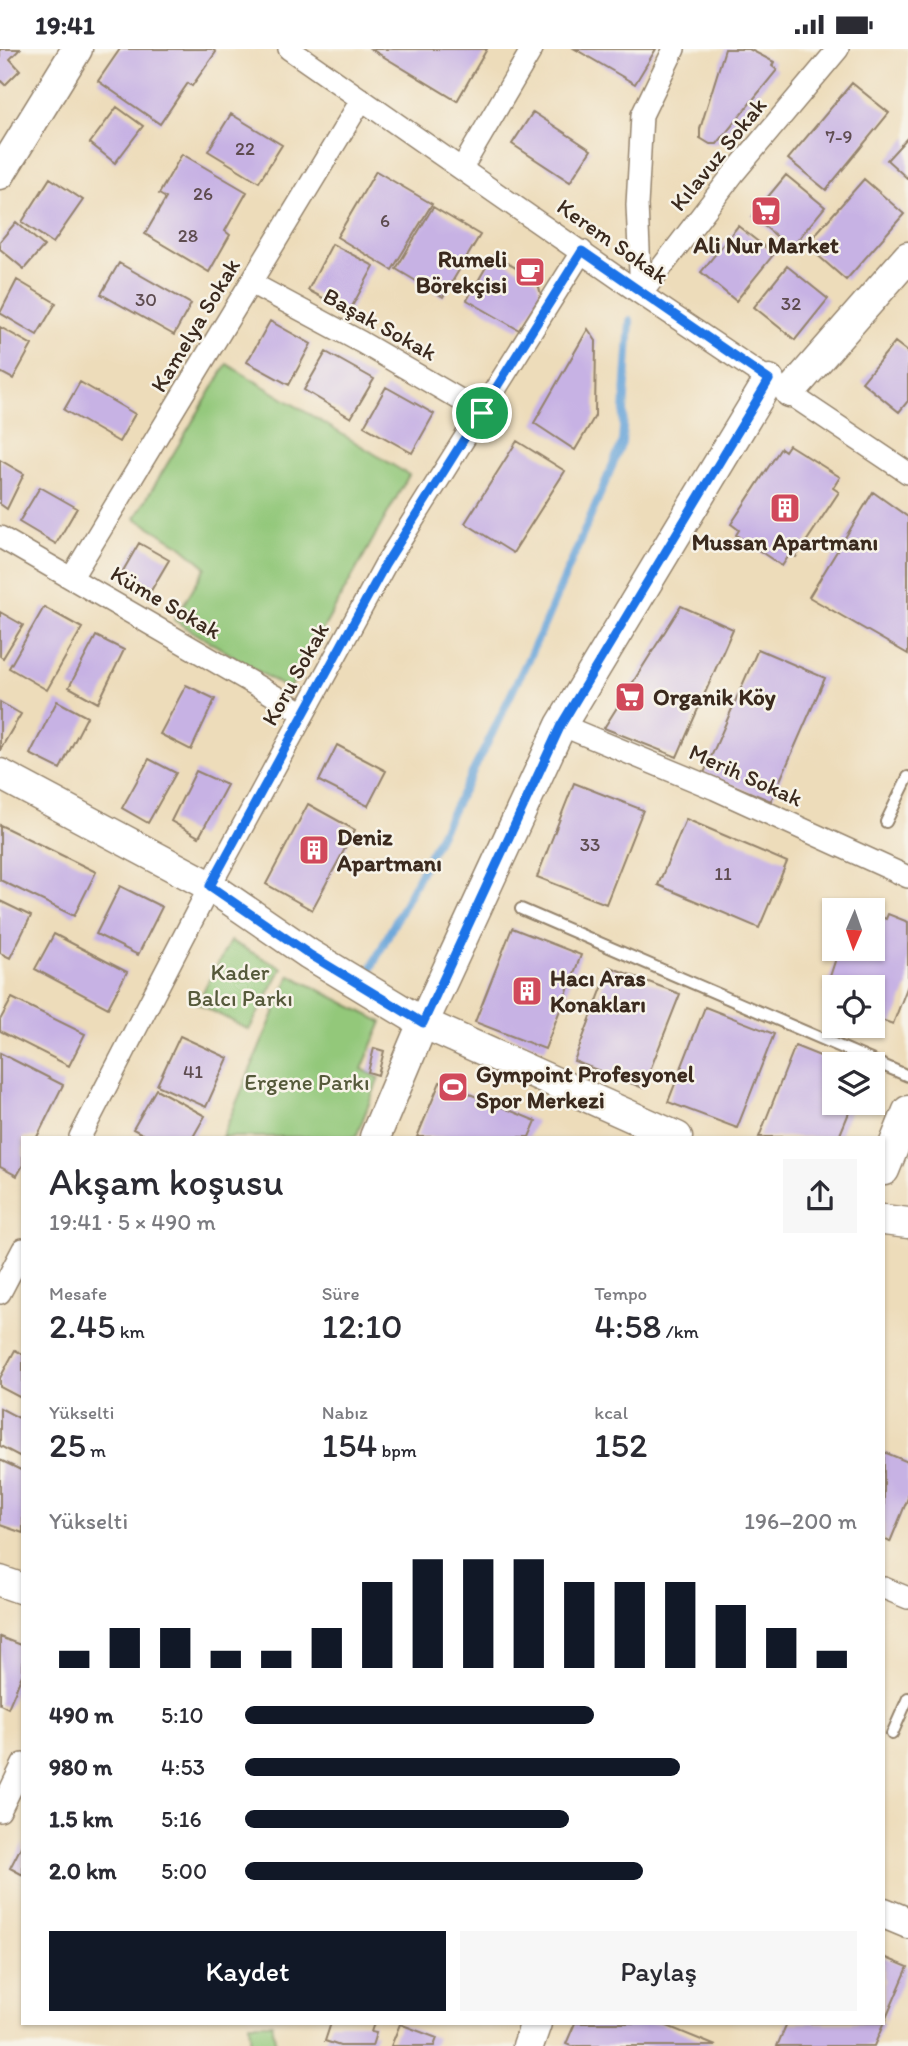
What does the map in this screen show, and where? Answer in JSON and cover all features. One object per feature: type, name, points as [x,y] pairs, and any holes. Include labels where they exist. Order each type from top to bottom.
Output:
[{"type":"street","points":[[0,174],[77,49]]},
{"type":"street","points":[[462,167],[532,49]]},
{"type":"street","points":[[641,294],[637,205],[642,114],[674,49]]},
{"type":"street","name":"Kılavuz Sokak","points":[[641,294],[734,173],[838,49]]},
{"type":"street","name":"Kerem Sokak","points":[[301,52],[362,99],[641,294],[908,473]]},
{"type":"street","name":"Kamelya Sokak","points":[[72,577],[362,99]]},
{"type":"street","name":"Koru Sokak","points":[[81,1136],[210,886],[385,565],[582,251]]},
{"type":"street","points":[[375,1136],[423,1023],[561,725],[780,386],[908,257]]},
{"type":"street","name":"Başak Sokak","points":[[251,283],[361,342],[482,413]]},
{"type":"street","name":"Küme Sokak","points":[[0,537],[304,713]]},
{"type":"street","name":"Merih Sokak","points":[[561,725],[715,789],[908,877]]},
{"type":"street","points":[[0,774],[210,886],[336,971],[390,1000],[423,1023],[675,1136]]},
{"type":"street","points":[[885,1168],[908,1111]]},
{"type":"street","points":[[885,1220],[908,1223]]},
{"type":"street","points":[[0,1293],[21,1253]]},
{"type":"street","points":[[0,1581],[21,1588]]},
{"type":"street","points":[[885,1588],[908,1598]]},
{"type":"street","points":[[0,1811],[21,1768]]},
{"type":"street","points":[[885,1913],[908,1923]]},
{"type":"street","points":[[528,2046],[535,2025]]},
{"type":"lane","points":[[886,822],[908,777]]},
{"type":"lane","points":[[521,909],[908,1076]]},
{"type":"lane","points":[[892,1734],[908,1698]]},
{"type":"green space","points":[[227,364],[409,475],[289,690],[174,620],[206,567],[181,546],[135,518]]},
{"type":"green space","name":"Kader Balcı Parkı","points":[[230,941],[282,968],[249,1030],[197,1003]]},
{"type":"green space","name":"Ergene Parkı","points":[[290,975],[382,1022],[362,1069],[379,1078],[356,1136],[222,1136]]},
{"type":"green space","points":[[249,2025],[272,2025],[276,2046],[251,2046]]},
{"type":"building","points":[[0,49],[20,49],[10,59],[20,70],[5,85],[0,80]]},
{"type":"building","points":[[120,49],[212,49],[216,52],[192,86],[188,83],[160,124],[98,81]]},
{"type":"building","points":[[371,49],[487,49],[457,101]]},
{"type":"building","points":[[575,49],[656,49],[635,84]]},
{"type":"building","points":[[725,49],[749,49],[774,62],[772,66],[777,70],[717,144],[710,144],[700,138],[700,129]]},
{"type":"building","points":[[852,83],[889,113],[826,190],[788,159]]},
{"type":"building","points":[[117,107],[143,126],[115,163],[90,143]]},
{"type":"building","points":[[533,112],[591,150],[570,182],[512,144]]},
{"type":"building","points":[[231,114],[282,145],[259,182],[208,151]]},
{"type":"building","points":[[908,137],[908,179],[887,160]]},
{"type":"building","points":[[182,154],[247,192],[225,231],[230,235],[209,272],[145,234],[166,198],[159,194]]},
{"type":"building","points":[[376,171],[432,204],[392,270],[337,237]]},
{"type":"building","points":[[786,175],[825,207],[791,248],[752,216]]},
{"type":"building","points":[[50,178],[83,200],[53,243],[22,222]]},
{"type":"building","points":[[864,179],[904,214],[846,280],[806,245]]},
{"type":"building","points":[[433,207],[480,235],[443,297],[396,269]]},
{"type":"building","points":[[16,222],[44,246],[24,269],[0,249],[0,241]]},
{"type":"building","points":[[738,226],[774,254],[736,301],[701,272]]},
{"type":"building","points":[[332,244],[374,266],[349,312],[308,290]]},
{"type":"building","points":[[493,255],[537,280],[541,295],[519,330],[467,300]]},
{"type":"building","points":[[119,263],[191,304],[174,335],[101,294]]},
{"type":"building","points":[[787,266],[828,299],[795,340],[754,307]]},
{"type":"building","points":[[17,280],[56,303],[37,335],[0,313]]},
{"type":"building","points":[[270,321],[311,344],[289,385],[247,362]]},
{"type":"building","points":[[0,327],[32,345],[13,379],[0,372]]},
{"type":"building","points":[[588,329],[596,341],[595,416],[575,450],[534,423]]},
{"type":"building","points":[[895,342],[908,352],[908,401],[899,412],[862,382]]},
{"type":"building","points":[[326,352],[374,379],[351,418],[304,390]]},
{"type":"building","points":[[80,382],[135,414],[119,442],[64,410]]},
{"type":"building","points":[[386,387],[434,414],[412,453],[364,426]]},
{"type":"building","points":[[517,441],[565,471],[513,553],[465,523]]},
{"type":"building","name":"Mussan Apartmanı","points":[[789,445],[840,477],[833,488],[839,492],[796,557],[790,554],[782,566],[736,535],[739,530],[731,524],[781,448],[785,451]]},
{"type":"building","points":[[0,460],[24,474],[7,509],[0,504]]},
{"type":"building","points":[[40,487],[77,508],[56,544],[19,522]]},
{"type":"building","points":[[873,492],[908,517],[908,654],[809,597]]},
{"type":"building","points":[[139,543],[169,560],[149,594],[120,576]]},
{"type":"building","points":[[681,606],[733,629],[677,757],[604,728]]},
{"type":"building","points":[[44,607],[82,628],[47,690],[9,668]]},
{"type":"building","points":[[0,612],[23,625],[3,658],[0,656]]},
{"type":"building","points":[[96,636],[124,650],[98,703],[69,687]]},
{"type":"building","points":[[758,649],[825,678],[771,801],[704,773]]},
{"type":"building","points":[[186,685],[215,699],[191,750],[160,734]]},
{"type":"building","points":[[57,701],[87,717],[60,769],[30,754]]},
{"type":"building","points":[[0,702],[21,714],[0,750]]},
{"type":"building","points":[[337,745],[386,771],[368,806],[319,781]]},
{"type":"building","points":[[149,759],[176,773],[148,823],[122,808]]},
{"type":"building","points":[[196,771],[227,785],[199,837],[171,821]]},
{"type":"building","points":[[574,783],[643,810],[606,904],[537,877]]},
{"type":"building","name":"Deniz Apartmanı","points":[[308,804],[355,830],[312,910],[266,884]]},
{"type":"building","points":[[686,819],[787,862],[759,928],[658,885]]},
{"type":"building","points":[[0,825],[96,872],[74,916],[0,880]]},
{"type":"building","points":[[120,886],[162,907],[138,955],[96,934]]},
{"type":"building","points":[[0,901],[31,916],[10,958],[0,953]]},
{"type":"building","points":[[888,914],[908,922],[908,985],[893,1024],[885,1021],[885,975],[831,975],[835,961],[886,961]]},
{"type":"building","name":"Hacı Aras Konakları","points":[[512,928],[581,955],[545,1049],[475,1022]]},
{"type":"building","points":[[54,934],[127,972],[108,1008],[35,969]]},
{"type":"building","name":"Hacı Aras Konakları","points":[[610,967],[680,994],[643,1088],[574,1061]]},
{"type":"building","points":[[12,998],[85,1034],[69,1066],[0,1031],[0,1020]]},
{"type":"building","name":"Hacı Aras Konakları","points":[[705,1007],[774,1034],[737,1128],[668,1102]]},
{"type":"building","points":[[180,1036],[228,1058],[206,1107],[157,1085]]},
{"type":"building","points":[[795,1046],[822,1057],[822,1115],[848,1115],[839,1136],[759,1136]]},
{"type":"building","points":[[374,1048],[384,1051],[378,1075],[368,1072]]},
{"type":"building","points":[[0,1053],[63,1085],[38,1136],[21,1136],[21,1169],[17,1176],[0,1167]]},
{"type":"building","points":[[440,1082],[536,1121],[529,1136],[417,1136]]},
{"type":"building","points":[[156,1089],[205,1116],[194,1136],[146,1136],[133,1129]]},
{"type":"building","points":[[15,1350],[21,1353],[21,1398],[0,1387],[0,1378]]},
{"type":"building","points":[[0,1408],[21,1419],[21,1457],[0,1446]]},
{"type":"building","points":[[885,1452],[908,1462],[908,1498],[890,1542],[885,1540]]},
{"type":"building","points":[[0,1460],[21,1470],[21,1532],[0,1525]]},
{"type":"building","points":[[0,1637],[21,1645],[21,1678],[8,1708],[0,1704]]},
{"type":"building","points":[[21,1847],[21,1874],[10,1868]]},
{"type":"building","points":[[885,1957],[908,1967],[885,2021]]},
{"type":"building","points":[[330,2025],[373,2025],[371,2032],[376,2033],[372,2046],[340,2046],[325,2041]]},
{"type":"building","points":[[400,2025],[437,2038],[434,2046],[391,2046]]},
{"type":"building","points":[[574,2025],[665,2025],[716,2046],[571,2046],[566,2044]]},
{"type":"building","points":[[786,2025],[883,2025],[874,2046],[777,2046]]},
{"type":"waterway","points":[[365,980],[486,746],[542,630],[622,443],[630,321]]},
{"type":"place","name":"Ali Nur Market","points":[[766,211]]},
{"type":"place","name":"Rumeli Börekçisi","points":[[530,272]]},
{"type":"place","name":"Mussan Apartmanı","points":[[785,508]]},
{"type":"place","name":"Organik Köy","points":[[630,697]]},
{"type":"place","name":"Deniz Apartmanı","points":[[314,850]]},
{"type":"place","name":"Hacı Aras Konakları","points":[[527,991]]},
{"type":"place","name":"Gympoint Profesyonel Spor Merkezi","points":[[453,1087]]},
{"type":"route","points":[[582,251],[769,380],[561,725],[423,1023],[390,1000],[309,954],[210,886],[385,565],[482,413],[582,251]]}]
